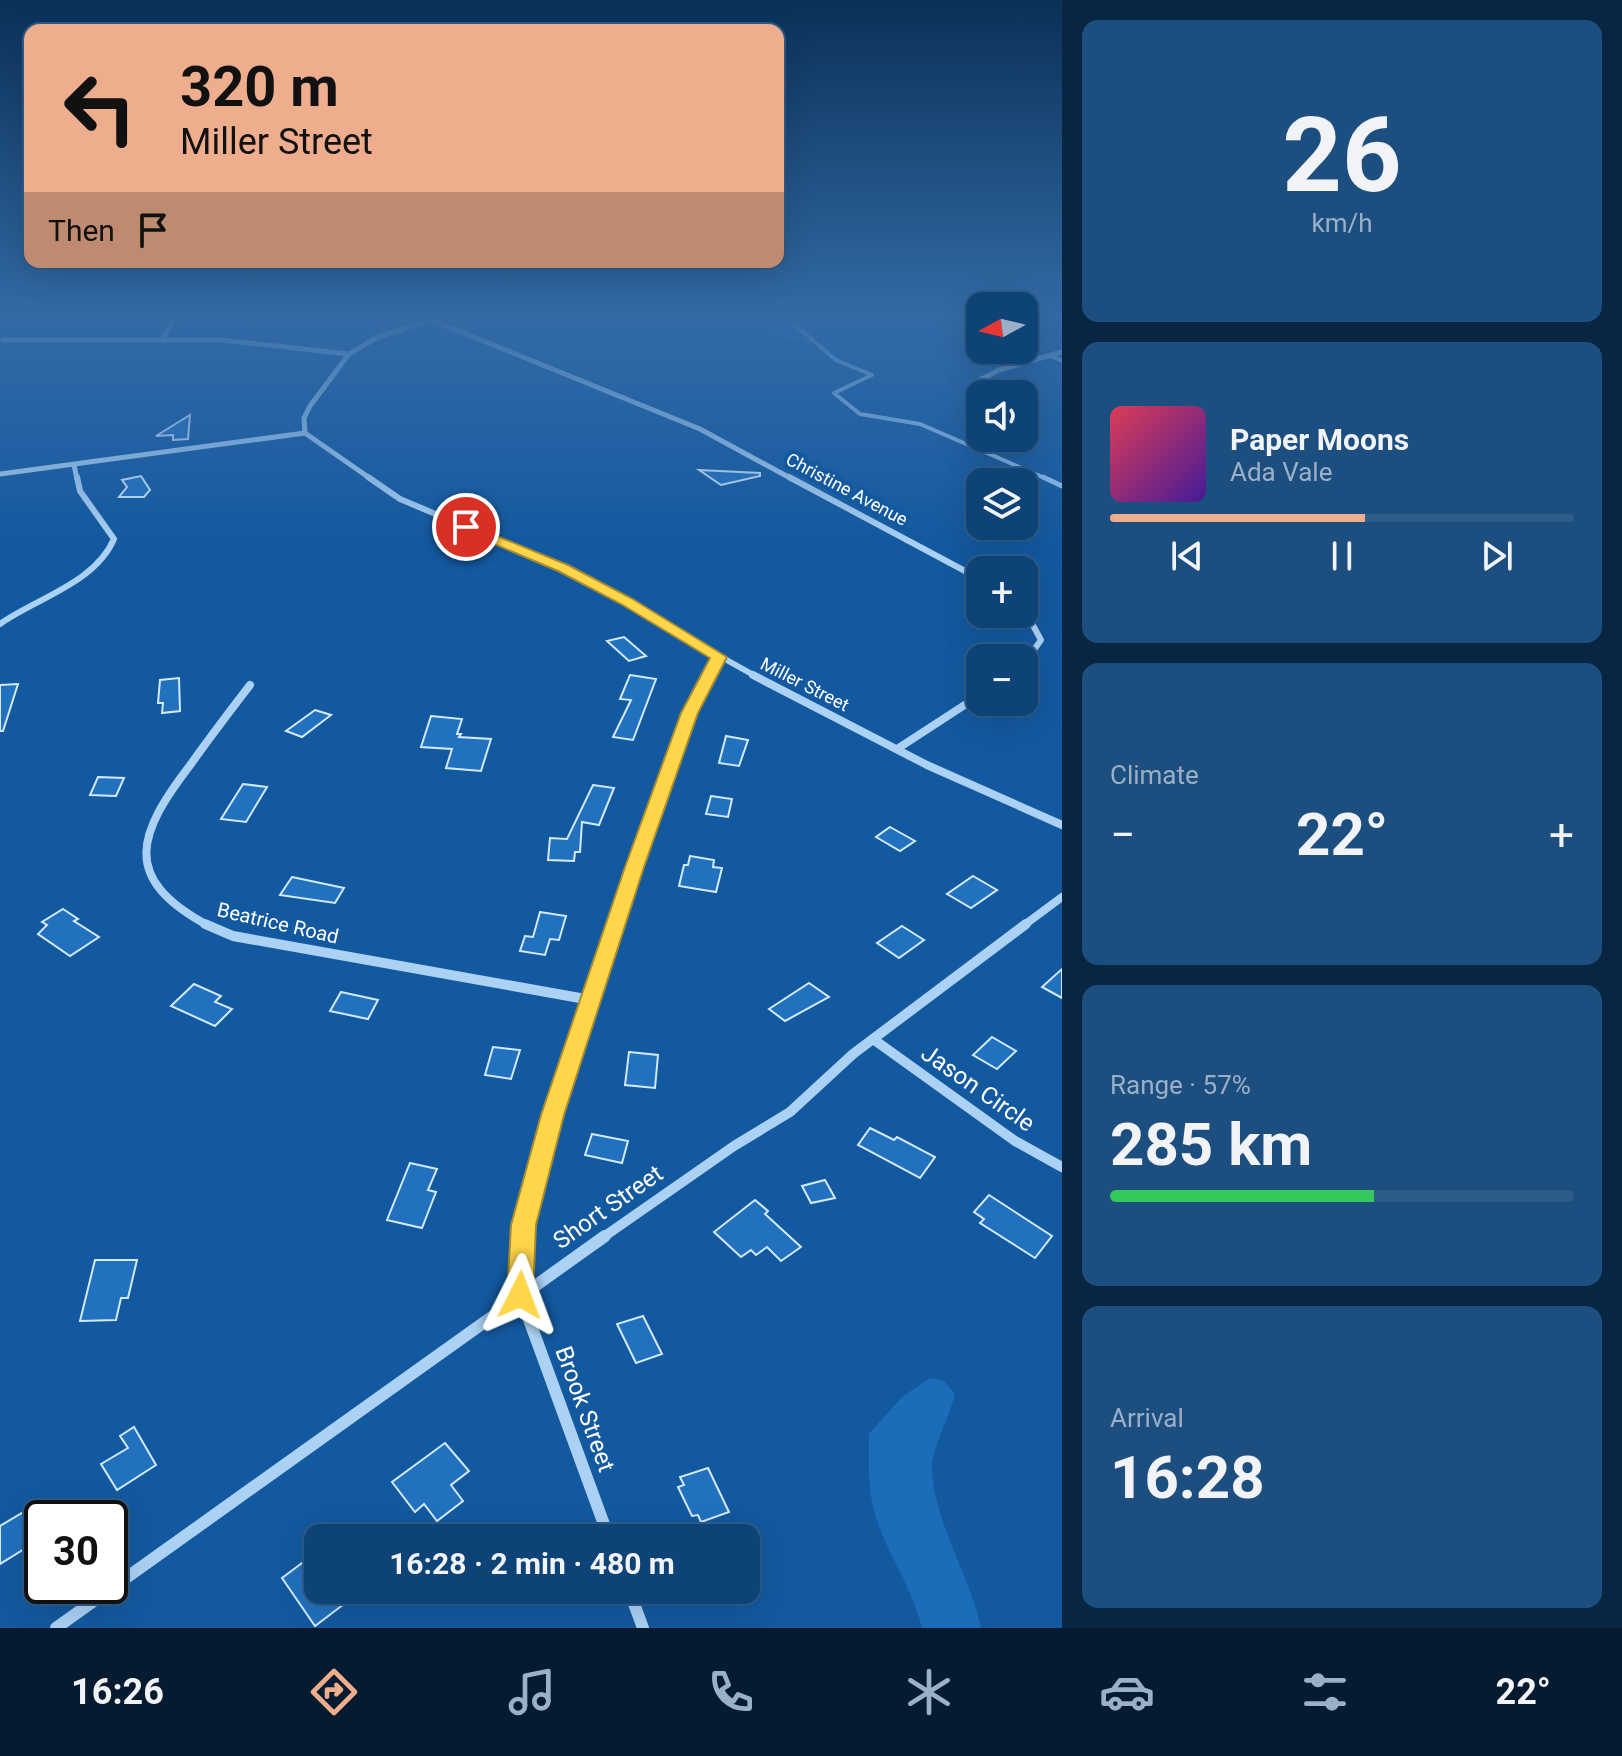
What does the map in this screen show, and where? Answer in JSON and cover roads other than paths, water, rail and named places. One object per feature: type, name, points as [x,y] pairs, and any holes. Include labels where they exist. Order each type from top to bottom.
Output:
[{"type":"street","points":[[0,474],[305,433],[304,418],[318,395]]},
{"type":"street","name":"Christine Avenue","points":[[617,395],[700,429],[966,572]]},
{"type":"street","name":"Miller Street","points":[[305,433],[400,499],[563,568],[626,601],[719,657],[897,749],[1062,825]]},
{"type":"street","points":[[0,624],[28,603],[91,569],[113,547],[114,539],[80,491],[74,465]]},
{"type":"street","name":"Brook Street","points":[[604,1524],[520,1295],[523,1225],[553,1115],[690,713],[719,657]]},
{"type":"street","name":"Beatrice Road","points":[[250,685],[160,804],[151,822],[145,840],[146,867],[152,881],[172,903],[199,923],[233,936],[591,1000]]},
{"type":"street","points":[[897,749],[966,704]]},
{"type":"street","name":"Short Street","points":[[56,1628],[520,1295],[734,1146],[790,1112],[873,1039],[1062,897]]},
{"type":"street","name":"Jason Circle","points":[[873,1039],[1015,1141],[1062,1167]]},
{"type":"street","points":[[634,1604],[643,1628]]},
{"type":"waterway","points":[[836,395],[860,414],[920,424],[1047,479]]},
{"type":"waterway","points":[[1043,477],[1062,486]]}]
